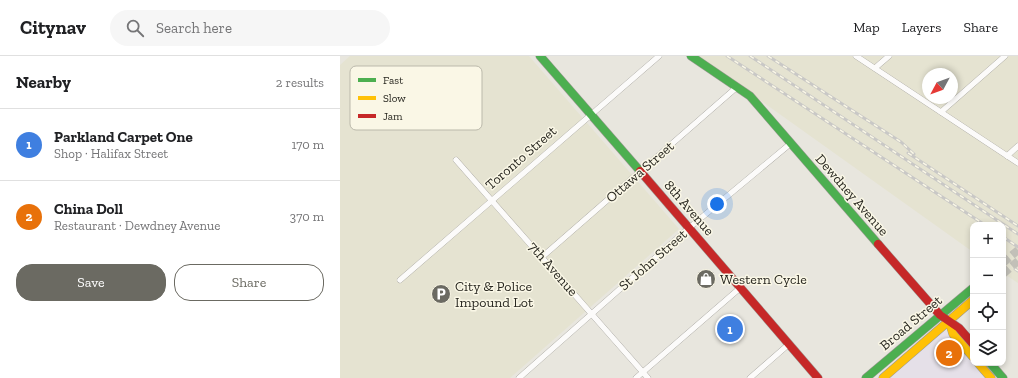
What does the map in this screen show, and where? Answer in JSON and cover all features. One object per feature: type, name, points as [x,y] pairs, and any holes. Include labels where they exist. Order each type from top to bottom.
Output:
[{"type":"street","name":"8th Avenue","points":[[540,56],[818,378]]},
{"type":"street","name":"Toronto Street","points":[[400,280],[590,114],[659,56]]},
{"type":"street","points":[[691,56],[737,86]]},
{"type":"street","points":[[856,56],[1018,163]]},
{"type":"street","points":[[875,68],[889,56]]},
{"type":"street","points":[[941,112],[1005,56]]},
{"type":"street","name":"Dewdney Avenue","points":[[737,86],[750,96],[790,144],[940,315],[959,328],[970,341]]},
{"type":"street","name":"Ottawa Street","points":[[542,257],[737,86]]},
{"type":"street","name":"St John Street","points":[[519,378],[689,228],[790,144]]},
{"type":"street","points":[[1007,156],[1018,146]]},
{"type":"street","name":"7th Avenue","points":[[456,160],[648,378]]},
{"type":"street","points":[[636,378],[740,288]]},
{"type":"street","name":"Broad Street","points":[[866,378],[970,290]]},
{"type":"street","name":"Broad Street","points":[[883,378],[970,303]]},
{"type":"street","name":"Dewdney Avenue","points":[[949,322],[953,334],[970,354]]},
{"type":"street","points":[[750,378],[789,344]]},
{"type":"street","points":[[981,366],[991,378]]},
{"type":"street","points":[[993,366],[1003,378]]},
{"type":"shaded area","points":[[350,56],[529,56],[679,229],[510,378],[340,378],[340,65]]},
{"type":"shaded area","points":[[698,56],[1018,56],[1018,283],[1006,275],[1006,222],[970,222],[970,250]]},
{"type":"shaded area","points":[[944,329],[965,353],[970,356],[970,366],[980,366],[990,378],[889,378]]},
{"type":"tunnel","points":[[1006,260],[1018,250]]},
{"type":"tunnel","points":[[1006,271],[1018,261]]},
{"type":"railway","points":[[727,56],[980,222]]},
{"type":"railway","points":[[750,56],[1018,234]]},
{"type":"railway","points":[[768,56],[901,142],[914,154]]},
{"type":"railway","points":[[908,153],[1018,226]]},
{"type":"railway","points":[[1006,239],[1018,247]]},
{"type":"traffic: fast","points":[[540,56],[640,171]]},
{"type":"traffic: fast","points":[[691,56],[750,96],[878,244]]},
{"type":"traffic: fast","points":[[866,378],[970,291]]},
{"type":"traffic: fast","points":[[993,366],[1003,378]]},
{"type":"traffic: slow","points":[[883,378],[970,303]]},
{"type":"traffic: slow","points":[[949,321],[953,334],[970,354]]},
{"type":"traffic: slow","points":[[981,366],[991,378]]},
{"type":"traffic: jam","points":[[640,171],[818,378]]},
{"type":"traffic: jam","points":[[878,244],[940,315],[959,328],[970,341]]},
{"type":"place","name":"Western Cycle","points":[[706,279]]},
{"type":"place","name":"City & Police Impound Lot","points":[[441,294]]},
{"type":"place","name":"Parkland Carpet One","points":[[730,329]]},
{"type":"place","name":"China Doll","points":[[949,353]]}]
